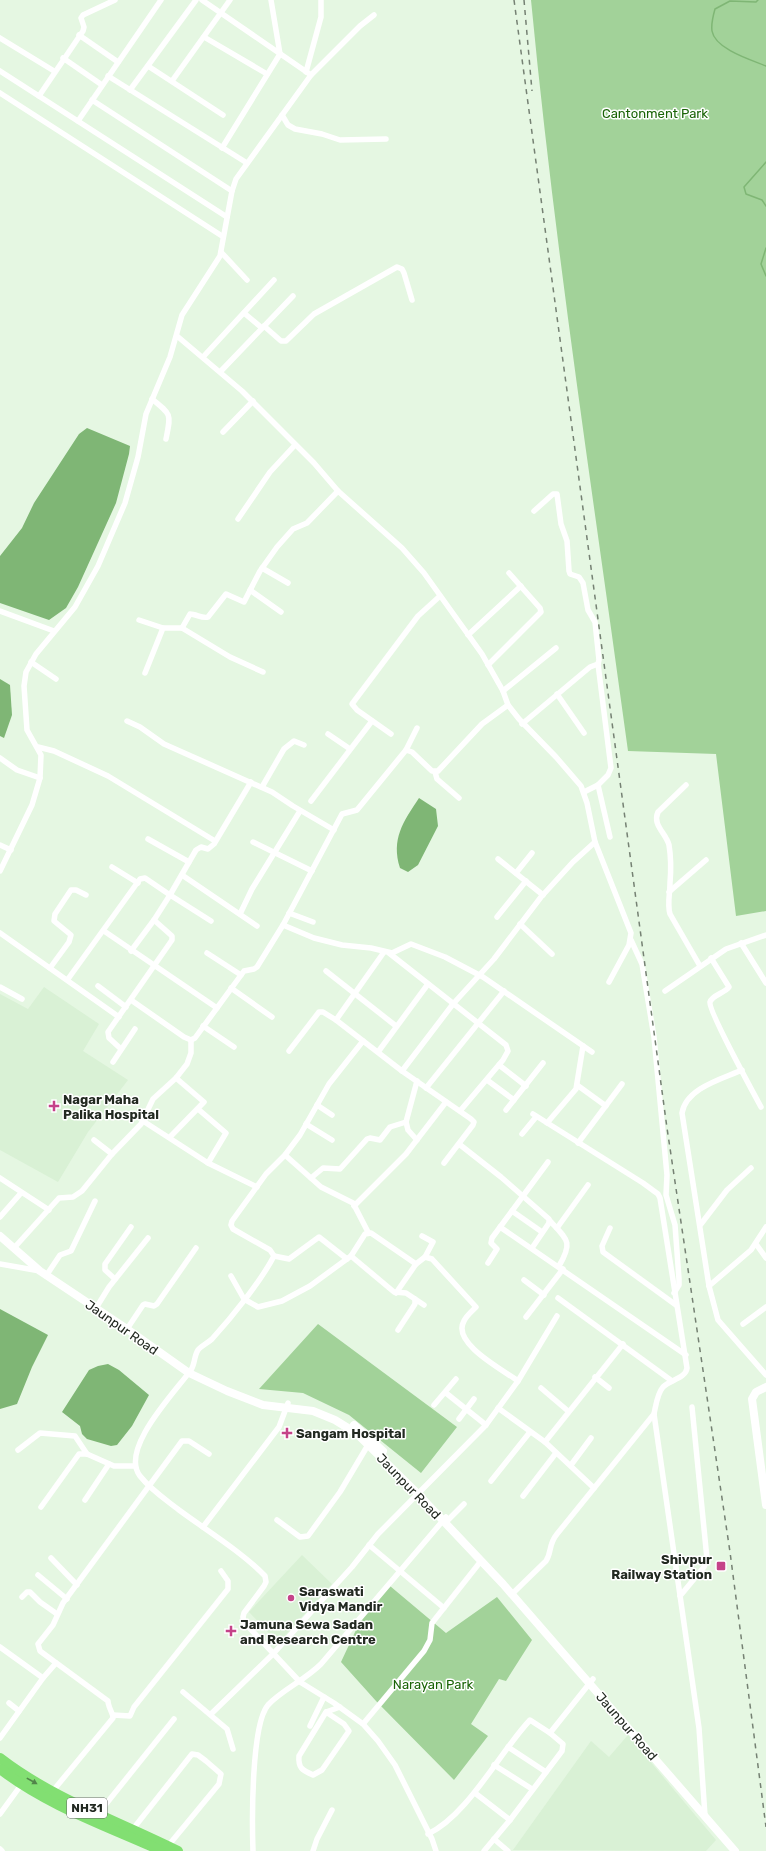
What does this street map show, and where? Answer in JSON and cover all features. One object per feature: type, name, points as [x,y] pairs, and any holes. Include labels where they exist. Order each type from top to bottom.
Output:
[{"type":"highway","name":"NH31","points":[[0,1758],[26,1778],[98,1814],[133,1829],[165,1848]]},
{"type":"highway","name":"NH31","points":[[0,1769],[21,1785],[48,1800],[165,1848],[178,1851]]},
{"type":"street","points":[[39,96],[54,71],[80,35],[84,27],[81,20],[83,15],[115,0]]},
{"type":"street","points":[[78,121],[161,0]]},
{"type":"street","points":[[130,90],[196,0]]},
{"type":"street","points":[[202,0],[309,73]]},
{"type":"street","points":[[172,82],[230,0]]},
{"type":"street","points":[[222,148],[280,54],[271,0]]},
{"type":"street","points":[[309,73],[321,17],[321,0]]},
{"type":"street","points":[[0,871],[32,805],[40,778],[41,755],[38,747],[27,730],[24,686],[26,672],[31,662],[84,594],[98,566],[125,503],[138,457],[146,414],[177,336],[182,315],[214,266],[221,252],[222,236],[236,179],[282,115],[309,73],[374,15]]},
{"type":"street","points":[[80,35],[118,62]]},
{"type":"street","points":[[204,37],[267,74]]},
{"type":"street","points":[[0,38],[54,71]]},
{"type":"street","points":[[63,58],[102,85]]},
{"type":"street","points":[[148,66],[223,115]]},
{"type":"street","points":[[0,71],[227,217]]},
{"type":"street","points":[[108,76],[247,163]]},
{"type":"street","points":[[0,93],[222,236]]},
{"type":"street","points":[[92,100],[232,191]]},
{"type":"street","points":[[282,115],[288,125],[295,129],[322,134],[340,140],[386,139]]},
{"type":"street","points":[[221,252],[247,280]]},
{"type":"street","points":[[244,313],[281,341],[286,341],[314,314],[397,267],[402,269],[404,273],[412,300]]},
{"type":"street","points":[[203,357],[274,280]]},
{"type":"street","points":[[221,371],[293,296]]},
{"type":"street","points":[[177,336],[221,371],[253,401],[314,463],[338,491],[402,548],[440,596],[468,635],[503,691],[508,705],[522,724],[556,757],[584,792],[595,842],[631,933],[631,940],[642,964],[654,1037],[667,1175],[666,1195],[674,1222],[679,1279],[679,1285],[674,1293]]},
{"type":"street","points":[[152,399],[169,414],[170,418],[166,439]]},
{"type":"street","points":[[223,432],[253,401]]},
{"type":"street","points":[[238,520],[267,476],[295,445]]},
{"type":"street","points":[[182,628],[190,614],[205,618],[208,617],[226,594],[244,602],[262,568],[293,529],[307,523],[338,491]]},
{"type":"street","points":[[534,511],[553,494],[557,494],[561,524],[567,541],[569,571],[570,574],[579,577],[583,583],[588,610],[594,622],[611,768],[608,775],[598,785],[584,792]]},
{"type":"street","points":[[262,568],[288,584]]},
{"type":"street","points":[[488,665],[541,612],[540,608],[509,573]]},
{"type":"street","points":[[468,635],[520,586]]},
{"type":"street","points":[[250,590],[281,612]]},
{"type":"street","points":[[391,734],[353,707],[353,702],[418,616],[440,596]]},
{"type":"street","points":[[0,611],[54,632]]},
{"type":"street","points":[[139,620],[163,628],[182,628],[230,657],[263,672]]},
{"type":"street","points":[[146,673],[163,628]]},
{"type":"street","points":[[503,691],[556,648]]},
{"type":"street","points":[[31,662],[56,679]]},
{"type":"street","points":[[522,724],[590,667],[598,664]]},
{"type":"street","points":[[557,694],[584,733]]},
{"type":"street","points":[[435,772],[482,724],[508,705]]},
{"type":"street","points":[[127,721],[140,727],[164,744],[272,792],[334,830]]},
{"type":"street","points":[[311,801],[372,721]]},
{"type":"street","points":[[14,1248],[58,1198],[73,1197],[82,1191],[112,1154],[143,1121],[153,1099],[176,1078],[187,1064],[191,1054],[191,1040],[241,975],[246,970],[251,970],[257,966],[283,925],[342,814],[357,810],[406,750],[418,728]]},
{"type":"street","points":[[328,734],[350,749]]},
{"type":"street","points":[[262,787],[286,746],[294,741],[304,745]]},
{"type":"street","points":[[38,747],[54,752],[108,776],[215,841]]},
{"type":"street","points":[[406,750],[412,752],[435,772],[437,779],[458,798]]},
{"type":"street","points":[[0,758],[17,770],[40,778]]},
{"type":"street","points":[[131,951],[154,920],[199,847],[208,849],[215,841],[251,782]]},
{"type":"street","points":[[598,785],[610,837]]},
{"type":"street","points":[[686,785],[658,812],[656,822],[667,838],[669,846],[671,875],[668,908],[700,966]]},
{"type":"street","points":[[240,914],[252,889],[300,810]]},
{"type":"street","points":[[148,839],[189,862]]},
{"type":"street","points":[[253,842],[312,871]]},
{"type":"street","points":[[402,1071],[454,1004],[494,959],[543,895],[573,862],[595,842]]},
{"type":"street","points":[[0,845],[11,850]]},
{"type":"street","points":[[516,873],[532,853]]},
{"type":"street","points":[[498,860],[543,895]]},
{"type":"street","points":[[669,892],[706,860]]},
{"type":"street","points":[[112,867],[138,883]]},
{"type":"street","points":[[182,875],[257,926]]},
{"type":"street","points":[[68,980],[140,879],[145,878],[211,921]]},
{"type":"street","points":[[497,917],[526,881]]},
{"type":"street","points":[[50,968],[69,942],[71,936],[54,921],[55,914],[72,890],[76,890],[86,895]]},
{"type":"street","points":[[289,912],[313,922]]},
{"type":"street","points":[[121,1049],[107,1035],[172,936],[154,920]]},
{"type":"street","points":[[520,924],[552,954]]},
{"type":"street","points":[[283,925],[314,938],[342,945],[371,948],[387,952],[394,953],[408,945],[415,945],[479,975],[534,1010],[592,1052]]},
{"type":"street","points":[[104,931],[153,966],[217,1008]]},
{"type":"street","points":[[0,933],[119,1017]]},
{"type":"street","points":[[665,990],[726,949],[766,936]]},
{"type":"street","points":[[609,982],[631,940]]},
{"type":"street","points":[[741,943],[766,983]]},
{"type":"street","points":[[387,952],[506,1045],[508,1051],[499,1065],[460,1111]]},
{"type":"street","points":[[336,1020],[387,952]]},
{"type":"street","points":[[207,953],[241,975]]},
{"type":"street","points":[[711,958],[729,987],[711,999],[710,1004],[719,1027],[761,1107]]},
{"type":"street","points":[[326,971],[396,1026]]},
{"type":"street","points":[[378,1052],[428,984]]},
{"type":"street","points":[[98,986],[126,1007]]},
{"type":"street","points":[[0,987],[22,999]]},
{"type":"street","points":[[231,988],[272,1017]]},
{"type":"street","points":[[426,1088],[504,991]]},
{"type":"street","points":[[131,1000],[184,1037],[191,1040]]},
{"type":"street","points":[[290,1052],[319,1012],[323,1012],[336,1020],[402,1071],[474,1122],[444,1163]]},
{"type":"street","points":[[203,1026],[234,1047]]},
{"type":"street","points":[[113,1062],[135,1029]]},
{"type":"street","points":[[363,1041],[329,1084],[306,1124],[285,1155],[269,1170],[230,1226],[239,1233],[270,1250],[274,1256],[289,1259],[319,1237],[396,1293],[406,1293],[424,1305]]},
{"type":"street","points":[[547,1123],[576,1089],[583,1046]]},
{"type":"street","points":[[506,1110],[543,1063]]},
{"type":"street","points":[[499,1065],[526,1086]]},
{"type":"street","points":[[742,1070],[711,1084],[691,1096],[683,1105],[682,1122],[709,1286],[721,1325],[766,1375]]},
{"type":"street","points":[[170,1137],[203,1103],[203,1100],[176,1078]]},
{"type":"street","points":[[487,1080],[514,1100]]},
{"type":"street","points":[[417,1081],[406,1122],[408,1130],[417,1140]]},
{"type":"street","points":[[578,1143],[622,1084]]},
{"type":"street","points":[[576,1085],[606,1106]]},
{"type":"street","points":[[354,1206],[417,1140],[446,1102]]},
{"type":"street","points":[[317,1105],[332,1115]]},
{"type":"street","points":[[198,1109],[226,1134],[208,1163]]},
{"type":"street","points":[[522,1134],[535,1116],[659,1196],[670,1257],[674,1293],[686,1355],[687,1371],[663,1388],[659,1394],[654,1414],[699,1728],[705,1813],[735,1851]]},
{"type":"street","points":[[143,1121],[170,1137],[208,1163],[257,1187]]},
{"type":"street","points":[[311,1178],[323,1168],[340,1169],[367,1139],[380,1140],[390,1128],[406,1122]]},
{"type":"street","points":[[306,1124],[332,1140]]},
{"type":"street","points":[[94,1140],[112,1154]]},
{"type":"street","points":[[459,1144],[523,1196],[550,1221],[564,1236],[568,1246],[561,1267],[544,1295],[526,1317]]},
{"type":"street","points":[[285,1155],[326,1190],[351,1202],[368,1232],[375,1235],[416,1264]]},
{"type":"street","points":[[488,1263],[497,1249],[491,1242],[500,1227],[548,1162]]},
{"type":"street","points":[[700,1224],[727,1190],[751,1168]]},
{"type":"street","points":[[0,1178],[49,1210]]},
{"type":"street","points":[[557,1228],[588,1185]]},
{"type":"street","points":[[0,1217],[21,1193]]},
{"type":"street","points":[[0,1264],[43,1273],[60,1255],[71,1251],[95,1201]]},
{"type":"street","points":[[512,1211],[542,1232]]},
{"type":"street","points":[[532,1248],[550,1221]]},
{"type":"street","points":[[115,1279],[105,1270],[104,1264],[131,1227]]},
{"type":"street","points":[[500,1227],[561,1267],[686,1355]]},
{"type":"street","points":[[709,1286],[756,1244],[766,1227]]},
{"type":"street","points":[[610,1228],[602,1246],[603,1252],[676,1304]]},
{"type":"street","points":[[230,1276],[244,1299],[258,1307],[282,1301],[310,1286],[349,1258],[368,1232]]},
{"type":"street","name":"Jaunpur Road","points":[[0,1236],[43,1273],[128,1328],[189,1373],[254,1402],[264,1400],[287,1405],[313,1411],[335,1420],[356,1433],[419,1492]]},
{"type":"street","points":[[396,1293],[416,1264],[425,1256],[434,1242],[422,1236]]},
{"type":"street","points":[[96,1308],[115,1279],[148,1238]]},
{"type":"street","points":[[756,1244],[766,1258]]},
{"type":"street","points":[[128,1328],[143,1305],[154,1306],[157,1304],[196,1248]]},
{"type":"street","points":[[274,1256],[244,1299],[212,1339],[198,1350],[189,1373],[170,1395],[140,1442],[135,1459],[135,1466],[138,1473],[155,1492],[265,1576],[266,1582],[264,1586],[242,1617],[244,1622],[300,1682],[340,1707],[362,1724],[387,1751],[428,1834],[432,1839],[436,1851]]},
{"type":"street","points":[[425,1256],[432,1259],[476,1307],[463,1322],[462,1334],[472,1349],[518,1381]]},
{"type":"street","points":[[524,1280],[544,1295]]},
{"type":"street","points":[[558,1298],[672,1381]]},
{"type":"street","points":[[398,1330],[415,1304],[415,1299]]},
{"type":"street","points":[[743,1324],[766,1307]]},
{"type":"street","points":[[212,1714],[273,1654],[352,1567],[369,1545],[486,1425],[518,1381],[557,1316]]},
{"type":"street","points":[[545,1442],[595,1377],[623,1344]]},
{"type":"street","points":[[595,1377],[609,1388]]},
{"type":"street","points":[[434,1405],[446,1393],[456,1379]]},
{"type":"street","points":[[766,1387],[756,1392],[752,1399],[766,1505]]},
{"type":"street","points":[[541,1388],[568,1411]]},
{"type":"street","points":[[446,1393],[486,1425]]},
{"type":"street","points":[[459,1419],[474,1399]]},
{"type":"street","points":[[202,1527],[279,1427],[287,1405],[311,1406],[350,1423],[375,1443],[419,1492],[514,1592],[705,1813],[740,1851]]},
{"type":"street","points":[[680,1596],[704,1567],[707,1559],[692,1407]]},
{"type":"street","points":[[498,1408],[545,1442],[594,1488]]},
{"type":"street","points":[[514,1592],[549,1558],[552,1540],[654,1414]]},
{"type":"street","points":[[491,1481],[530,1432]]},
{"type":"street","points":[[18,1450],[36,1435],[44,1433],[75,1436],[87,1454]]},
{"type":"street","points":[[571,1466],[591,1438]]},
{"type":"street","points":[[113,1715],[108,1708],[108,1701],[56,1663],[38,1648],[38,1644],[53,1625],[57,1614],[67,1599],[182,1441],[189,1441],[209,1454]]},
{"type":"street","points":[[277,1520],[300,1537],[308,1536],[340,1492],[368,1445]]},
{"type":"street","points":[[523,1496],[556,1453]]},
{"type":"street","points":[[41,1507],[74,1458],[79,1454],[87,1454],[109,1464],[124,1467],[135,1466]]},
{"type":"street","points":[[85,1500],[109,1464]]},
{"type":"street","points":[[253,1851],[253,1777],[260,1726],[263,1714],[269,1704],[310,1676],[446,1519],[464,1504]]},
{"type":"street","name":"Jaunpur Road","points":[[446,1519],[481,1561],[514,1592]]},
{"type":"street","points":[[369,1545],[399,1572],[444,1608]]},
{"type":"street","points":[[51,1558],[77,1585]]},
{"type":"street","points":[[362,1724],[424,1651],[430,1640],[432,1623],[481,1561]]},
{"type":"street","points":[[113,1715],[130,1716],[134,1707],[228,1589],[228,1581],[221,1571]]},
{"type":"street","points":[[38,1575],[67,1599]]},
{"type":"street","points":[[22,1597],[27,1592],[30,1592],[40,1602],[57,1614]]},
{"type":"street","points":[[0,1646],[43,1678]]},
{"type":"street","points":[[0,1738],[43,1678],[56,1663]]},
{"type":"street","points":[[550,1733],[591,1681]]},
{"type":"street","points":[[184,1692],[212,1714],[227,1729],[233,1749]]},
{"type":"street","points":[[310,1726],[324,1697]]},
{"type":"street","points":[[9,1703],[19,1711]]},
{"type":"street","points":[[326,1712],[344,1724],[349,1731],[322,1770],[313,1775],[300,1768],[298,1764],[299,1756],[326,1712],[340,1707]]},
{"type":"street","points":[[52,1792],[113,1718],[113,1715]]},
{"type":"street","points":[[98,1814],[174,1719]]},
{"type":"street","points":[[428,1834],[440,1826],[475,1793],[494,1765],[530,1720],[550,1733],[563,1744],[564,1747],[510,1820],[484,1851]]},
{"type":"street","points":[[508,1747],[546,1772]]},
{"type":"street","points":[[133,1829],[192,1754],[198,1755],[221,1774],[221,1778],[218,1784],[165,1848]]},
{"type":"street","points":[[494,1765],[532,1789]]},
{"type":"street","points":[[0,1814],[21,1785]]},
{"type":"street","points":[[475,1793],[510,1820]]},
{"type":"street","points":[[313,1851],[316,1839],[332,1810]]},
{"type":"street","points":[[494,1839],[508,1851]]},
{"type":"shaded area","points":[[87,428],[130,446],[129,454],[116,503],[78,587],[66,608],[49,620],[0,603],[0,556],[22,528],[34,503],[79,434]]},
{"type":"shaded area","points":[[0,679],[10,685],[12,715],[4,738],[0,736]]},
{"type":"shaded area","points":[[419,798],[436,809],[438,826],[418,865],[408,872],[400,868],[397,848],[398,839],[400,831],[408,815]]},
{"type":"shaded area","name":"Nagar Maha Palika Hospital","points":[[44,987],[99,1024],[83,1051],[128,1080],[88,1132],[58,1182],[0,1150],[0,994],[28,1009]]},
{"type":"shaded area","points":[[0,1309],[48,1335],[32,1367],[17,1404],[0,1409]]},
{"type":"shaded area","points":[[108,1364],[119,1370],[149,1395],[132,1426],[117,1445],[111,1446],[87,1439],[82,1434],[80,1426],[62,1412],[89,1370]]},
{"type":"shaded area","name":"Saraswati Vidya Mandir","points":[[302,1555],[332,1584],[278,1643],[249,1612]]},
{"type":"shaded area","points":[[628,1735],[716,1840],[706,1851],[513,1850],[591,1741],[609,1757]]},
{"type":"green space","name":"Cantonment Park","points":[[531,0],[766,0],[766,911],[736,916],[716,754],[628,751],[563,282]]},
{"type":"green space","points":[[318,1324],[457,1427],[421,1473],[349,1415],[303,1393],[259,1389]]},
{"type":"green space","name":"Narayan Park","points":[[390,1586],[446,1633],[497,1597],[532,1640],[506,1681],[499,1679],[471,1724],[488,1736],[454,1780],[376,1701],[341,1662],[363,1615]]},
{"type":"waterway","points":[[758,0],[756,2],[730,1],[715,9],[712,31],[715,37],[726,48],[734,53],[766,66]]},
{"type":"waterway","points":[[766,162],[744,187],[746,194],[762,200],[766,206]]},
{"type":"waterway","points":[[766,248],[761,264],[766,276]]},
{"type":"railway","points":[[514,0],[667,1128],[730,1552],[766,1827]]},
{"type":"railway","points":[[524,0],[532,91]]},
{"type":"place","name":"Nagar Maha Palika Hospital","points":[[54,1106]]},
{"type":"place","name":"Sangam Hospital","points":[[287,1433]]},
{"type":"place","name":"Shivpur Railway Station","points":[[721,1566]]},
{"type":"place","name":"Saraswati Vidya Mandir","points":[[291,1598]]},
{"type":"place","name":"Jamuna Sewa Sadan and Research Centre","points":[[231,1631]]}]
